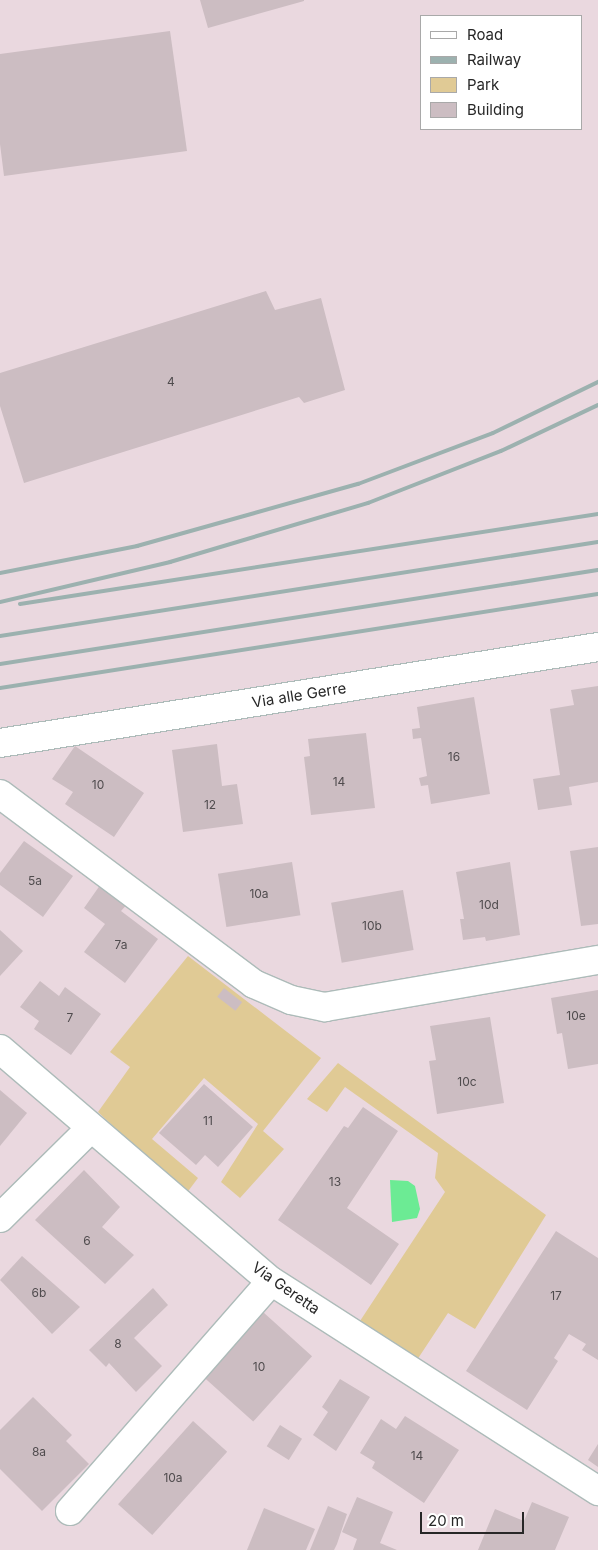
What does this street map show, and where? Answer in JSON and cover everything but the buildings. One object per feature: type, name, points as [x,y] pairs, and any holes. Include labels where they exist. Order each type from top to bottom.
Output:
[{"type":"street","name":"Via alle Gerre","points":[[0,744],[598,647]]},
{"type":"street","points":[[0,794],[254,984],[291,1000],[325,1007],[598,960]]},
{"type":"street","name":"Via Geretta","points":[[0,1049],[271,1281],[598,1491]]},
{"type":"street","points":[[0,1218],[90,1128]]},
{"type":"street","points":[[70,1511],[271,1281]]},
{"type":"green space","points":[[188,956],[321,1058],[263,1131],[284,1149],[240,1198],[221,1182],[258,1124],[204,1078],[152,1139],[198,1178],[186,1194],[98,1112],[130,1067],[110,1052]]},
{"type":"green space","points":[[338,1063],[546,1215],[475,1329],[448,1313],[417,1360],[360,1321],[445,1192],[435,1178],[438,1153],[345,1087],[327,1112],[307,1099]]},
{"type":"shaded area","points":[[390,1180],[408,1181],[415,1186],[420,1209],[417,1218],[392,1222]]},
{"type":"railway","points":[[0,573],[137,546],[358,484],[493,433],[598,382]]},
{"type":"railway","points":[[0,602],[170,562],[368,503],[501,451],[598,405]]},
{"type":"railway","points":[[20,604],[598,514]]},
{"type":"railway","points":[[0,636],[598,542]]},
{"type":"railway","points":[[0,664],[598,570]]},
{"type":"railway","points":[[0,688],[598,594]]}]
